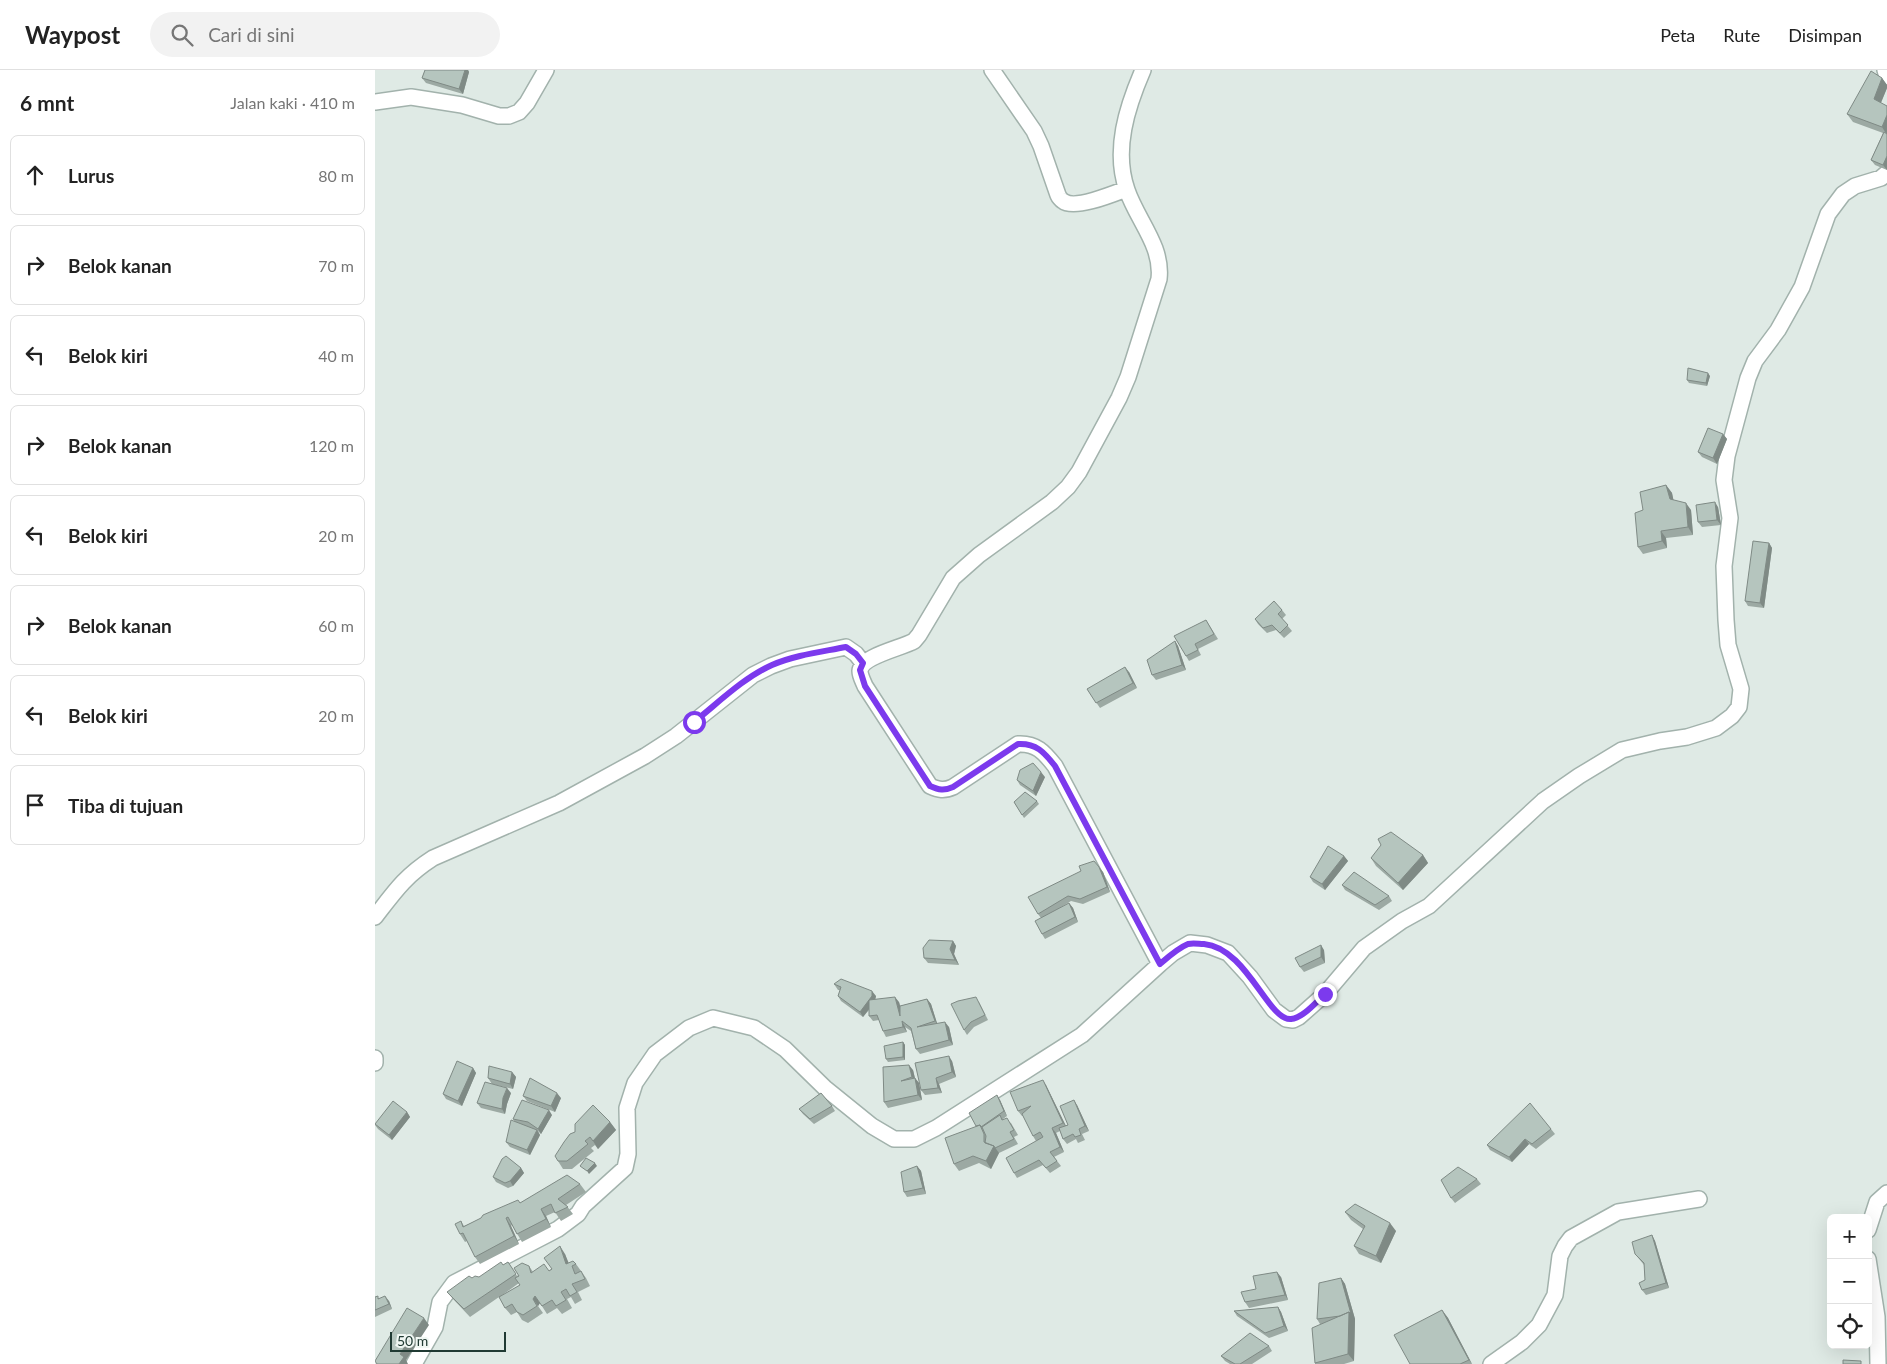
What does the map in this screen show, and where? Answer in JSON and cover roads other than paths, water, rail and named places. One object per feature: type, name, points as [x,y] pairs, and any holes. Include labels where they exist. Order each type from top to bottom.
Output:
[{"type":"street","points":[[375,102],[396,98],[418,98],[462,105],[499,116],[509,116],[519,112],[527,103],[546,70]]},
{"type":"street","points":[[992,70],[1034,131],[1041,146],[1057,195],[1062,201],[1068,204],[1083,203],[1127,189]]},
{"type":"street","points":[[1143,70],[1132,98],[1120,152],[1127,189],[1159,258],[1160,268],[1159,279],[1134,362],[1119,398],[1079,472],[1068,487],[1052,502],[979,555],[953,578],[919,636],[914,641],[869,658],[863,663],[860,670],[865,686],[930,786],[938,790],[953,787],[1018,744],[1028,743],[1038,747],[1046,754],[1055,766],[1160,964]]},
{"type":"street","points":[[1885,70],[1887,77]]},
{"type":"street","points":[[414,1364],[435,1327],[440,1302],[453,1283],[558,1229],[578,1214],[583,1206],[625,1168],[628,1154],[627,1108],[635,1083],[655,1054],[689,1028],[713,1018],[754,1028],[785,1049],[825,1088],[872,1126],[894,1139],[909,1139],[936,1128],[1082,1035],[1160,964],[1173,953],[1190,943],[1207,945],[1228,953],[1250,977],[1274,1010],[1285,1019],[1293,1020],[1299,1017],[1325,994],[1364,948],[1402,921],[1429,906],[1543,801],[1579,776],[1623,750],[1687,737],[1716,728],[1732,716],[1739,707],[1741,690],[1728,645],[1724,566],[1730,518],[1724,480],[1727,456],[1748,378],[1755,361],[1778,330],[1802,287],[1828,214],[1843,194],[1855,186],[1881,178],[1887,173]]},
{"type":"street","points":[[375,917],[403,880],[417,868],[433,858],[559,802],[645,756],[677,736],[753,675],[790,659],[846,647],[856,654],[863,663]]},
{"type":"street","points":[[375,1058],[375,1063]]},
{"type":"street","points":[[1872,1218],[1877,1202],[1887,1193]]},
{"type":"street","points":[[1491,1364],[1523,1342],[1539,1325],[1555,1295],[1560,1256],[1571,1238],[1618,1212],[1699,1199]]},
{"type":"street","points":[[1872,1285],[1877,1317],[1878,1364]]}]
